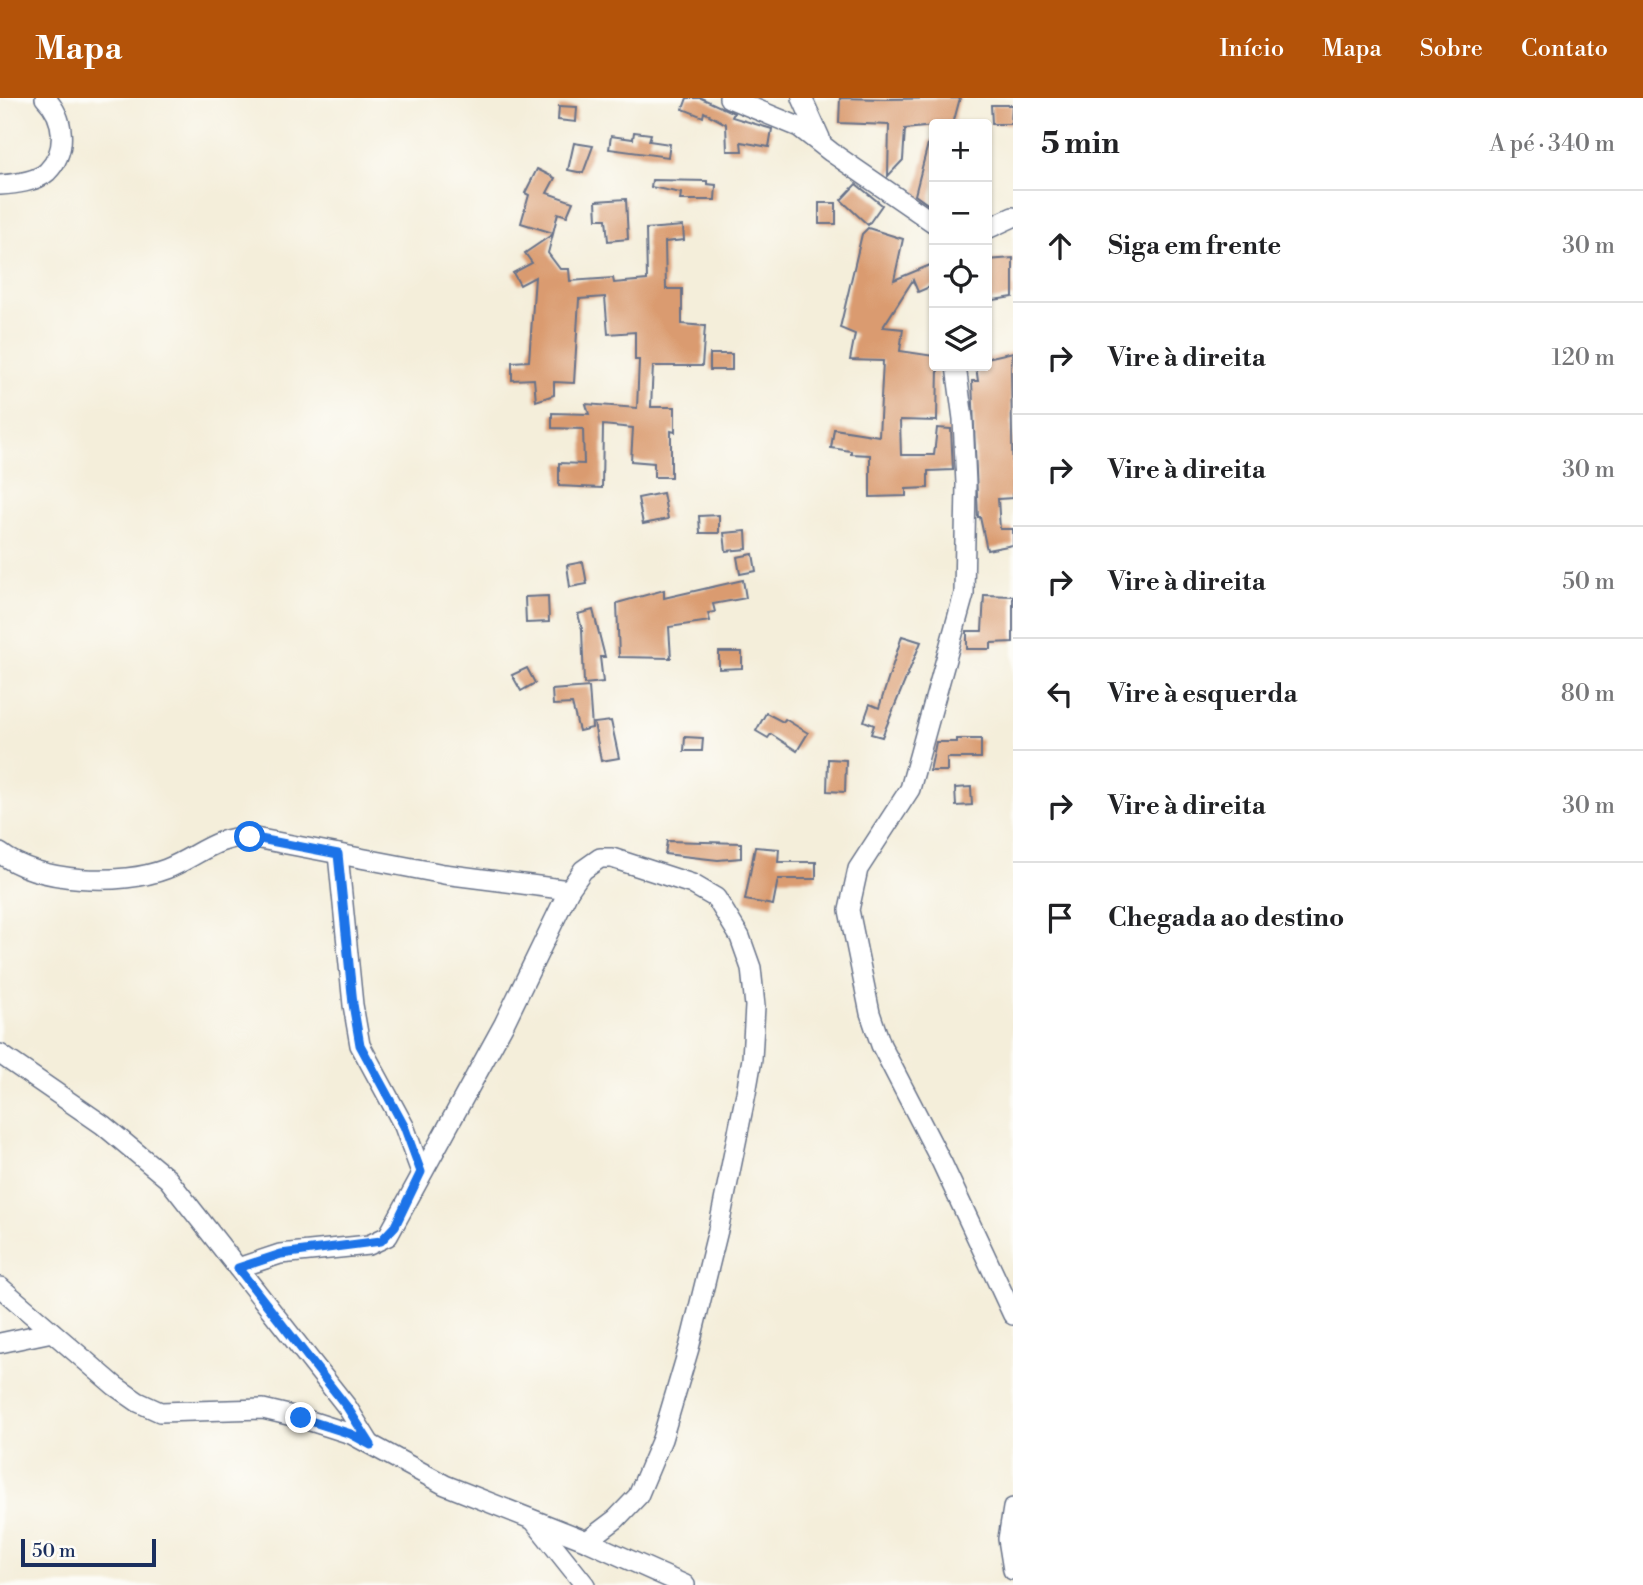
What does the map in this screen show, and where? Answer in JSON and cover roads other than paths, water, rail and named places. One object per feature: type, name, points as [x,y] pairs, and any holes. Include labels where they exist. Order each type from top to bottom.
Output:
[{"type":"street","points":[[0,185],[29,180],[46,173],[58,155],[62,143],[60,123],[45,98]]},
{"type":"street","points":[[729,98],[799,127],[929,220]]},
{"type":"street","points":[[802,98],[810,121],[831,152]]},
{"type":"street","points":[[992,227],[1013,217]]},
{"type":"street","points":[[957,371],[963,419],[966,484],[964,594],[910,789],[858,869],[849,910],[870,1013],[881,1045],[942,1163],[1013,1315]]},
{"type":"street","points":[[0,853],[20,865],[52,875],[104,879],[164,870],[220,840],[235,836],[444,874],[569,890]]},
{"type":"street","points":[[338,854],[353,1004],[360,1045],[404,1126],[421,1172]]},
{"type":"street","points":[[238,1268],[281,1254],[381,1241],[395,1226],[421,1172],[504,1024],[569,890],[583,870],[600,858],[612,858],[703,889],[716,898],[740,937],[751,968],[755,1006],[752,1059],[719,1226],[689,1348],[662,1439],[638,1496],[616,1519],[587,1541]]},
{"type":"street","points":[[0,1054],[103,1125],[169,1179],[347,1407],[371,1445]]},
{"type":"street","points":[[0,1287],[115,1386],[138,1402],[160,1412],[233,1408],[280,1411],[351,1434],[445,1486],[587,1541],[685,1585]]},
{"type":"street","points":[[0,1343],[51,1332]]},
{"type":"street","points":[[1013,1508],[1008,1539],[1013,1570]]},
{"type":"street","points":[[534,1521],[585,1585]]}]
